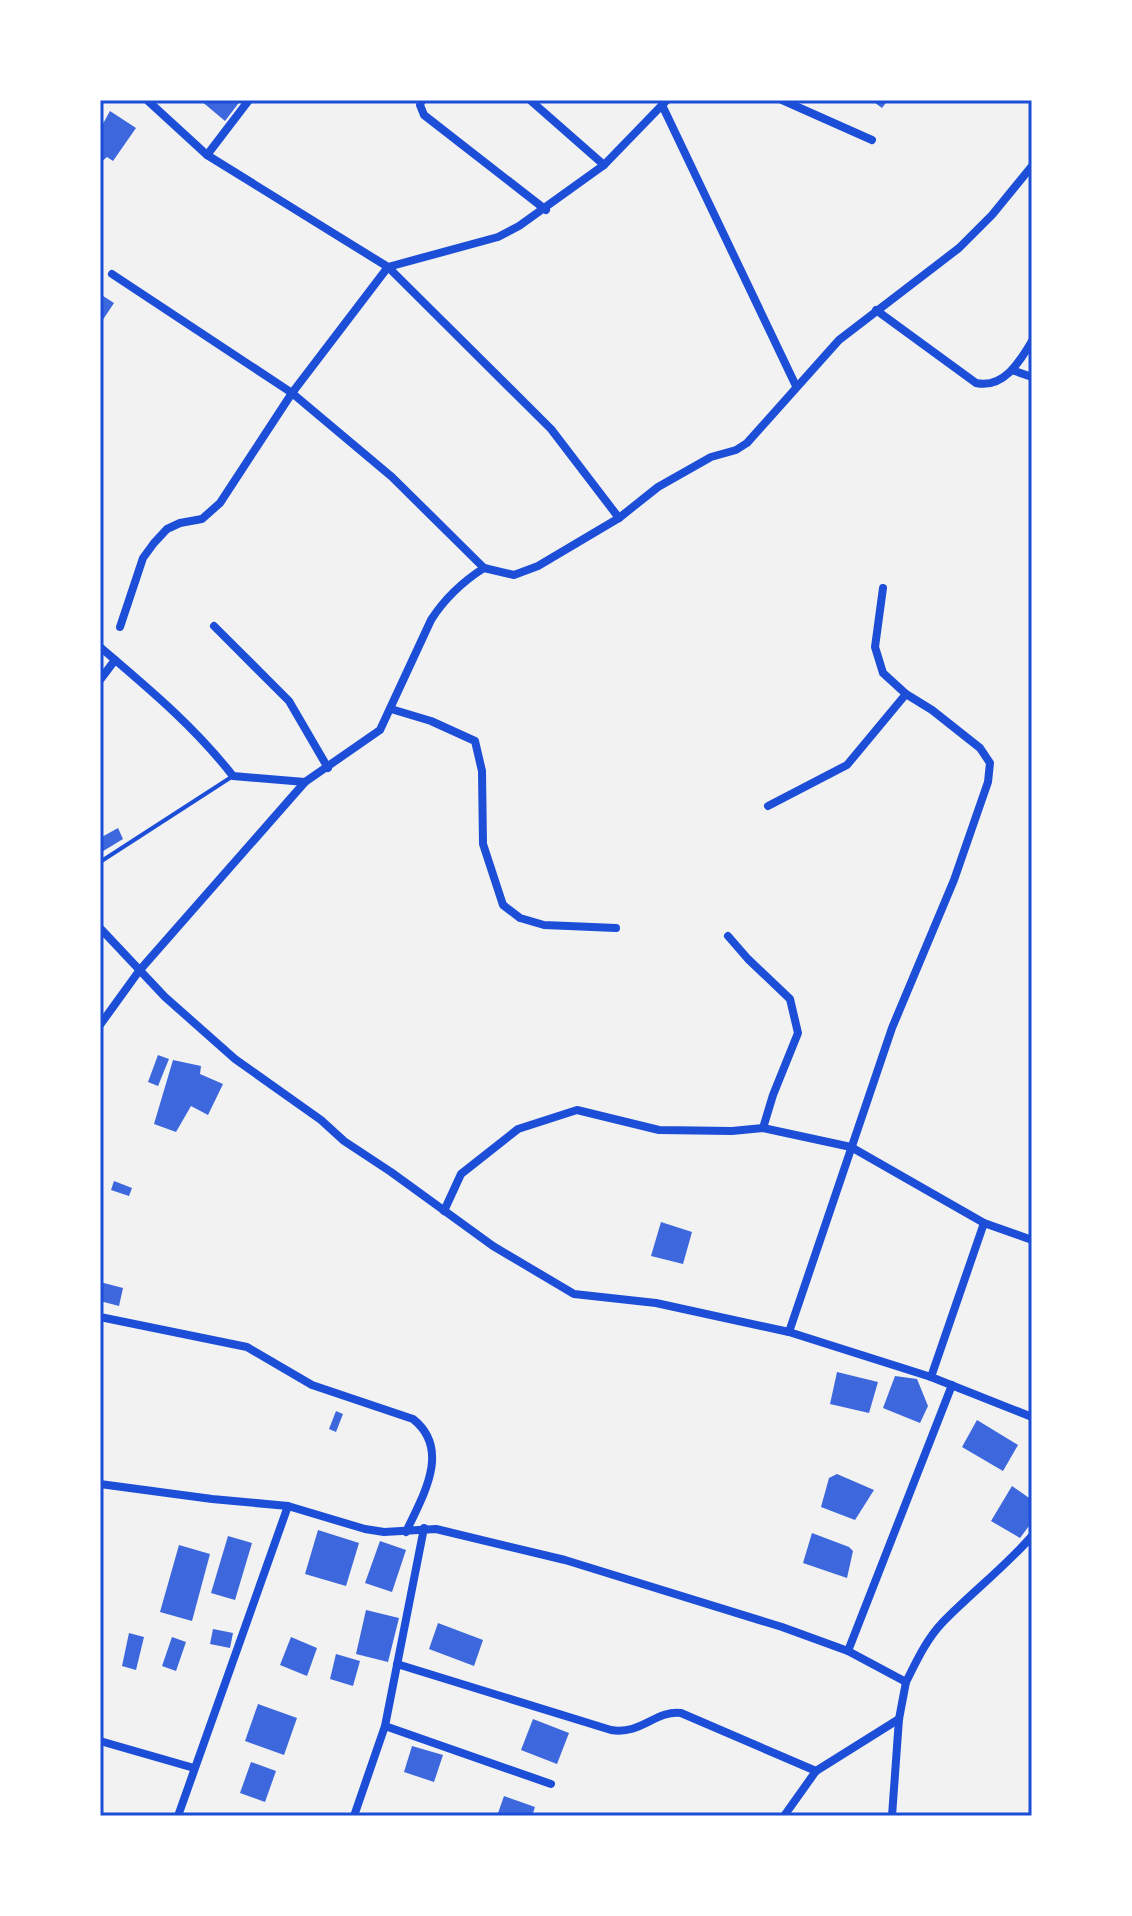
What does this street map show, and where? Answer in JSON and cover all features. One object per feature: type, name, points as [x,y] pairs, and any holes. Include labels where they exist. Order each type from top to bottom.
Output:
[{"type":"street","points":[[147,100],[207,155],[388,267],[551,429],[619,518]]},
{"type":"street","points":[[207,155],[249,100]]},
{"type":"street","points":[[422,100],[420,105],[424,115],[546,210]]},
{"type":"street","points":[[530,100],[604,165]]},
{"type":"street","points":[[782,100],[872,140]]},
{"type":"street","points":[[120,627],[143,558],[154,543],[167,529],[202,519],[212,512],[292,393],[388,267],[498,237],[546,210],[604,165],[665,102],[796,386]]},
{"type":"street","points":[[112,274],[292,393],[392,477],[484,568],[514,575],[538,566],[619,518],[658,487],[711,457],[736,450],[747,443],[839,340],[959,248],[992,215],[1032,166]]},
{"type":"street","points":[[876,310],[976,383],[993,383],[1012,370],[1032,341]]},
{"type":"street","points":[[1012,370],[1032,377]]},
{"type":"street","points":[[100,1025],[139,971],[305,782],[380,730],[416,648],[441,604],[484,568]]},
{"type":"street","points":[[789,1332],[892,1028],[954,880],[989,773],[990,763],[980,748],[932,710],[906,694],[883,673],[875,647],[883,588]]},
{"type":"street","points":[[214,626],[289,701],[328,768]]},
{"type":"street","points":[[100,647],[172,708],[209,745],[233,776],[305,782]]},
{"type":"street","points":[[100,680],[115,660]]},
{"type":"street","points":[[768,806],[847,765],[906,694]]},
{"type":"street","points":[[391,709],[431,721],[475,741],[482,771],[483,844],[503,905],[520,918],[544,925],[616,928]]},
{"type":"street","points":[[100,928],[139,971],[235,1059],[321,1120],[344,1141],[493,1246],[574,1294],[656,1303],[789,1332],[931,1377],[1032,1417]]},
{"type":"street","points":[[728,936],[790,999],[798,1033],[763,1128]]},
{"type":"street","points":[[444,1211],[461,1174],[518,1129],[577,1110],[659,1130],[732,1131],[763,1128],[851,1147],[984,1223],[1032,1240]]},
{"type":"street","points":[[931,1377],[984,1223]]},
{"type":"street","points":[[100,1317],[247,1347],[278,1362],[312,1385],[413,1419],[421,1425],[429,1439],[434,1462],[428,1485],[406,1532]]},
{"type":"street","points":[[848,1651],[952,1385]]},
{"type":"street","points":[[100,1484],[288,1506],[365,1529],[406,1532],[424,1528],[565,1560],[782,1627],[848,1651],[906,1682]]},
{"type":"street","points":[[178,1816],[288,1506]]},
{"type":"street","points":[[354,1816],[385,1726],[424,1528]]},
{"type":"street","points":[[892,1816],[899,1719],[906,1682],[923,1647],[941,1624],[1032,1536]]},
{"type":"street","points":[[397,1664],[611,1730],[625,1732],[666,1714],[681,1713],[816,1771]]},
{"type":"street","points":[[784,1816],[816,1771],[899,1719]]},
{"type":"street","points":[[385,1726],[551,1784]]},
{"type":"street","points":[[100,1741],[194,1768]]},
{"type":"lane","points":[[100,862],[233,776]]},
{"type":"building","points":[[200,100],[241,100],[225,121]]},
{"type":"building","points":[[871,100],[888,100],[882,108]]},
{"type":"building","points":[[110,111],[136,128],[113,161],[107,157],[100,163],[100,129]]},
{"type":"building","points":[[100,294],[114,303],[100,324]]},
{"type":"building","points":[[118,828],[123,839],[100,853],[100,838]]},
{"type":"building","points":[[158,1055],[169,1059],[158,1086],[148,1082]]},
{"type":"building","points":[[173,1060],[201,1066],[200,1074],[223,1084],[208,1115],[191,1106],[176,1132],[154,1124]]},
{"type":"building","points":[[114,1181],[132,1188],[129,1196],[111,1190]]},
{"type":"building","points":[[661,1222],[692,1232],[683,1264],[651,1256]]},
{"type":"building","points":[[100,1282],[123,1288],[119,1306],[100,1301]]},
{"type":"building","points":[[837,1372],[878,1382],[869,1413],[830,1404]]},
{"type":"building","points":[[895,1376],[917,1379],[928,1406],[920,1423],[883,1408]]},
{"type":"building","points":[[336,1411],[343,1414],[336,1432],[329,1429]]},
{"type":"building","points":[[977,1420],[1018,1445],[1003,1471],[962,1447]]},
{"type":"building","points":[[837,1474],[874,1490],[855,1520],[821,1507],[829,1478]]},
{"type":"building","points":[[1012,1486],[1032,1500],[1032,1522],[1020,1538],[991,1521]]},
{"type":"building","points":[[318,1530],[359,1543],[346,1586],[305,1574]]},
{"type":"building","points":[[812,1533],[853,1551],[847,1578],[803,1563]]},
{"type":"building","points":[[228,1536],[252,1543],[235,1600],[211,1593]]},
{"type":"building","points":[[380,1541],[406,1550],[392,1592],[365,1583]]},
{"type":"building","points":[[179,1545],[210,1554],[192,1621],[160,1612]]},
{"type":"building","points":[[366,1610],[399,1618],[388,1662],[356,1654]]},
{"type":"building","points":[[438,1623],[483,1640],[474,1666],[429,1649]]},
{"type":"building","points":[[213,1629],[233,1633],[230,1648],[210,1644]]},
{"type":"building","points":[[129,1633],[144,1637],[136,1670],[122,1666]]},
{"type":"building","points":[[172,1637],[186,1642],[176,1671],[162,1666]]},
{"type":"building","points":[[291,1637],[317,1648],[307,1676],[280,1665]]},
{"type":"building","points":[[336,1654],[360,1661],[353,1686],[330,1679]]},
{"type":"building","points":[[258,1704],[297,1718],[284,1755],[245,1741]]},
{"type":"building","points":[[533,1719],[569,1733],[557,1764],[521,1750]]},
{"type":"building","points":[[412,1746],[443,1755],[434,1782],[404,1772]]},
{"type":"building","points":[[251,1762],[276,1771],[265,1802],[240,1793]]},
{"type":"building","points":[[504,1796],[535,1807],[532,1816],[497,1816]]}]
